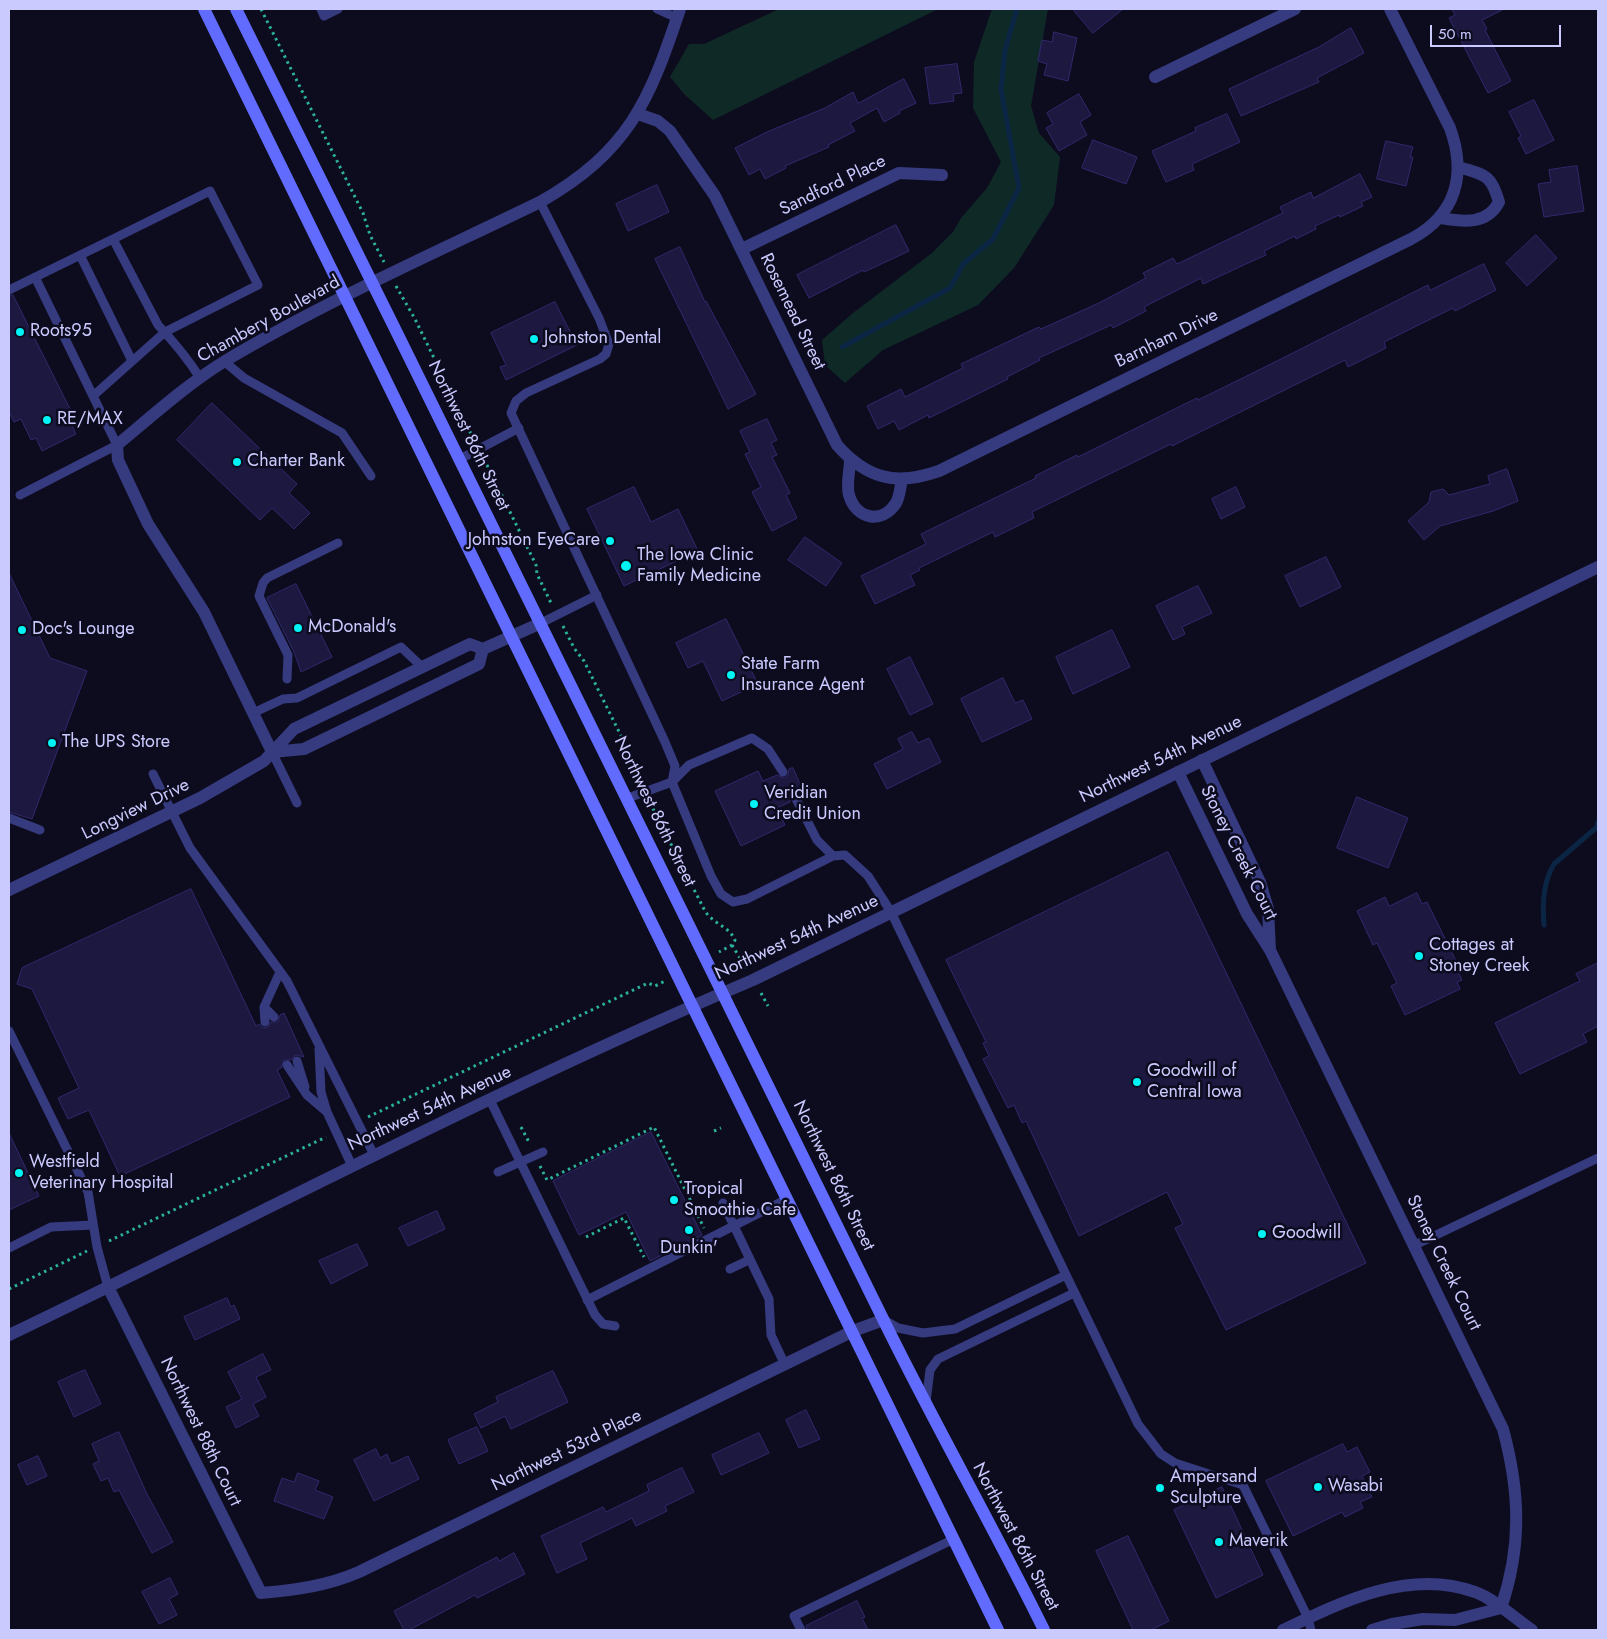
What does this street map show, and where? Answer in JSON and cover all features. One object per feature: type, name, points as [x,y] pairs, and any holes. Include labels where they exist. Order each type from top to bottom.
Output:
[{"type":"main road","points":[[204,9],[998,1630]]},
{"type":"main road","name":"Northwest 86th Street","points":[[236,9],[724,992],[926,1408],[1002,1547],[1044,1630]]},
{"type":"street","points":[[1155,77],[1294,9]]},
{"type":"street","points":[[1390,9],[1450,128],[1457,146],[1458,167],[1456,183],[1441,218],[1476,221],[1488,217],[1495,210],[1499,202],[1493,183],[1486,175],[1458,167]]},
{"type":"street","name":"Chambery Boulevard","points":[[117,445],[200,378],[225,362],[345,297],[540,202],[567,186],[593,166],[616,143],[638,114],[652,90],[679,14]]},
{"type":"street","name":"Rosemead Street","points":[[638,114],[658,121],[670,131],[686,151],[715,196],[832,436],[850,460],[866,470],[883,477],[902,480],[920,478],[939,471]]},
{"type":"street","name":"Sandford Place","points":[[742,249],[899,173],[942,174]]},
{"type":"street","name":"Barnham Drive","points":[[939,471],[1411,239],[1428,230],[1441,218]]},
{"type":"street","points":[[117,445],[118,460],[148,524],[204,612],[272,752],[304,749],[479,664],[483,649]]},
{"type":"street","points":[[850,460],[848,492],[855,507],[863,515],[878,517],[892,509],[898,500],[902,480]]},
{"type":"street","name":"Northwest 54th Avenue","points":[[9,1334],[374,1155],[891,912],[1598,567]]},
{"type":"street","name":"Longview Drive","points":[[9,890],[200,798],[264,761],[294,729],[470,644],[483,649],[541,623]]},
{"type":"street","name":"Stoney Creek Court","points":[[1202,760],[1260,882],[1268,909],[1270,950]]},
{"type":"street","name":"Stoney Creek Court","points":[[1178,772],[1247,914],[1270,950],[1491,1400],[1503,1430],[1512,1463],[1517,1496],[1517,1530],[1513,1563],[1501,1608]]},
{"type":"street","name":"Northwest 88th Court","points":[[108,1287],[261,1593]]},
{"type":"street","name":"Northwest 53rd Place","points":[[261,1593],[308,1588],[337,1582],[852,1331],[883,1320]]},
{"type":"street","points":[[1283,1630],[1309,1624],[1369,1592],[1414,1585],[1455,1587],[1476,1592],[1532,1630]]},
{"type":"street","points":[[1372,1630],[1392,1624],[1423,1619],[1455,1620],[1501,1608]]},
{"type":"lane","points":[[320,9],[324,16],[338,9]]},
{"type":"lane","points":[[657,9],[679,14]]},
{"type":"lane","points":[[9,290],[210,191],[258,285],[164,332],[93,396]]},
{"type":"lane","points":[[540,202],[599,318],[609,344],[606,354],[600,359],[526,393],[516,400],[511,413],[675,766],[672,782],[711,876],[722,894],[733,902],[747,899],[832,856],[845,855],[868,876],[891,912],[1138,1424],[1152,1445],[1161,1454],[1175,1463],[1243,1485],[1309,1624]]},
{"type":"lane","points":[[114,239],[158,325],[189,360],[200,378]]},
{"type":"lane","points":[[80,255],[132,361]]},
{"type":"lane","points":[[20,495],[117,445],[36,277]]},
{"type":"lane","points":[[225,362],[244,378],[342,433],[371,476]]},
{"type":"lane","points":[[460,459],[519,428]]},
{"type":"lane","points":[[288,679],[288,655],[259,596],[260,589],[267,578],[338,543]]},
{"type":"lane","points":[[541,623],[596,595]]},
{"type":"lane","points":[[253,713],[283,699],[297,698],[401,647],[422,667]]},
{"type":"lane","points":[[628,798],[672,782],[689,765],[752,738],[768,749],[783,772]]},
{"type":"lane","points":[[272,752],[297,803]]},
{"type":"lane","points":[[154,774],[190,848],[287,980],[374,1155]]},
{"type":"lane","points":[[796,799],[817,840],[832,856]]},
{"type":"lane","points":[[9,818],[40,830]]},
{"type":"lane","points":[[265,1022],[264,1007],[280,972]]},
{"type":"lane","points":[[264,1007],[274,1017]]},
{"type":"lane","points":[[9,1032],[88,1192],[93,1225],[108,1287]]},
{"type":"lane","points":[[319,1047],[321,1092],[327,1112],[352,1166]]},
{"type":"lane","points":[[297,1061],[308,1095]]},
{"type":"lane","points":[[287,1065],[308,1095],[327,1112]]},
{"type":"lane","points":[[490,1100],[594,1315],[603,1324],[614,1326]]},
{"type":"lane","points":[[498,1172],[543,1152]]},
{"type":"lane","points":[[1415,1246],[1598,1158]]},
{"type":"lane","points":[[587,1300],[726,1232],[734,1225],[787,1199]]},
{"type":"lane","points":[[723,1203],[769,1299],[771,1335],[784,1365]]},
{"type":"lane","points":[[9,1248],[51,1227],[93,1225]]},
{"type":"lane","points":[[730,1269],[749,1260]]},
{"type":"lane","points":[[883,1320],[898,1328],[923,1333],[955,1329],[1066,1275]]},
{"type":"lane","points":[[926,1408],[930,1370],[938,1359],[1074,1293]]},
{"type":"lane","points":[[801,1630],[794,1616],[954,1540]]},
{"type":"path","points":[[261,9],[363,213],[380,253]]},
{"type":"path","points":[[399,293],[415,320],[473,438]]},
{"type":"path","points":[[484,460],[536,565],[537,574],[548,597]]},
{"type":"path","points":[[567,635],[584,661],[630,754],[640,780]]},
{"type":"path","points":[[649,800],[704,911],[714,922],[732,933],[735,940],[732,945]]},
{"type":"path","points":[[363,1119],[648,983],[655,986]]},
{"type":"path","points":[[762,995],[768,1006]]},
{"type":"path","points":[[521,1127],[530,1146]]},
{"type":"path","points":[[540,1166],[547,1180],[654,1127],[707,1234]]},
{"type":"path","points":[[714,1131],[721,1128]]},
{"type":"path","points":[[113,1239],[328,1136]]},
{"type":"path","points":[[586,1237],[624,1218],[647,1264]]},
{"type":"path","points":[[9,1289],[80,1254]]},
{"type":"green space","points":[[779,9],[938,9],[713,120],[684,94],[670,77],[689,44],[704,44]]},
{"type":"green space","points":[[992,9],[1048,9],[1031,106],[1039,133],[1060,157],[1054,205],[1014,268],[978,305],[883,350],[845,383],[825,365],[822,340],[853,313],[932,253],[953,232],[961,218],[987,188],[1001,162],[973,108],[974,62]]},
{"type":"building","points":[[1073,9],[1123,9],[1093,33]]},
{"type":"building","points":[[1452,9],[1504,9],[1482,20],[1487,29],[1485,30],[1511,81],[1488,93],[1449,18],[1455,15]]},
{"type":"building","points":[[1351,28],[1364,53],[1317,78],[1319,82],[1241,116],[1229,89],[1319,47]]},
{"type":"building","points":[[1054,32],[1077,38],[1068,81],[1044,75],[1047,64],[1038,61],[1042,40],[1052,42]]},
{"type":"building","points":[[957,64],[962,93],[953,94],[954,101],[930,104],[925,68]]},
{"type":"building","points":[[904,79],[916,103],[899,111],[900,113],[884,122],[877,108],[850,123],[855,131],[828,145],[829,147],[785,166],[786,168],[765,179],[760,169],[749,175],[735,148],[767,132],[825,108],[853,92],[858,103]]},
{"type":"building","points":[[1079,94],[1091,115],[1080,122],[1087,135],[1059,151],[1046,128],[1053,124],[1047,113]]},
{"type":"building","points":[[1534,100],[1554,140],[1526,154],[1518,138],[1521,136],[1509,112]]},
{"type":"building","points":[[1227,114],[1240,142],[1192,164],[1194,170],[1166,182],[1152,151],[1196,131],[1195,128]]},
{"type":"building","points":[[1093,140],[1137,157],[1126,184],[1082,168]]},
{"type":"building","points":[[1386,141],[1413,147],[1410,157],[1413,157],[1406,186],[1377,179]]},
{"type":"building","points":[[1577,166],[1584,211],[1544,217],[1538,184],[1551,182],[1549,170]]},
{"type":"building","points":[[1360,174],[1372,197],[1361,202],[1363,206],[1315,226],[1316,229],[1296,239],[1295,236],[1264,251],[1266,255],[1203,284],[1201,278],[1144,307],[1146,311],[1113,328],[1111,325],[1039,358],[1040,360],[1007,377],[1008,379],[929,418],[928,415],[899,430],[894,421],[878,429],[867,406],[901,389],[905,397],[963,368],[961,364],[1039,327],[1041,329],[1099,303],[1146,278],[1143,273],[1173,258],[1177,264],[1283,213],[1280,207],[1311,192],[1313,198]]},
{"type":"building","points":[[657,185],[669,212],[628,231],[616,204]]},
{"type":"building","points":[[896,225],[909,251],[864,272],[863,270],[809,298],[797,275]]},
{"type":"building","points":[[1536,235],[1557,258],[1527,286],[1506,263]]},
{"type":"building","points":[[680,247],[705,302],[756,394],[728,409],[655,259]]},
{"type":"building","points":[[1484,264],[1496,290],[1455,311],[1453,308],[1384,342],[1386,348],[1348,367],[1345,360],[1172,446],[1171,444],[1032,512],[1034,518],[995,537],[993,532],[919,568],[920,570],[910,575],[915,585],[875,604],[861,576],[926,544],[921,534],[1036,478],[1035,476],[1077,455],[1078,457],[1197,398],[1198,400],[1428,285],[1430,290]]},
{"type":"building","points":[[13,295],[75,419],[70,421],[76,434],[42,451],[36,438],[31,440],[21,419],[14,422],[9,412],[9,296]]},
{"type":"building","name":"Johnston Dental","points":[[555,302],[577,345],[506,380],[500,367],[506,365],[491,333]]},
{"type":"building","name":"Charter Bank","points":[[212,403],[297,484],[289,493],[310,513],[294,529],[272,508],[260,520],[177,440]]},
{"type":"building","points":[[767,419],[777,440],[771,443],[777,455],[772,457],[790,493],[786,495],[797,518],[772,531],[752,492],[761,487],[745,454],[750,452],[740,431]]},
{"type":"building","points":[[1507,469],[1518,501],[1493,511],[1440,526],[1424,540],[1408,521],[1429,502],[1431,492],[1443,489],[1449,495],[1490,484],[1488,476]]},
{"type":"building","points":[[634,487],[651,522],[678,509],[698,551],[624,586],[587,509]]},
{"type":"building","points":[[1236,487],[1245,507],[1221,519],[1212,499]]},
{"type":"building","points":[[805,537],[842,563],[826,586],[788,560]]},
{"type":"building","points":[[1326,557],[1341,587],[1300,607],[1285,576]]},
{"type":"building","points":[[9,573],[50,658],[87,671],[32,819],[9,812]]},
{"type":"building","name":"McDonald's","points":[[296,584],[332,657],[301,672],[294,652],[267,598]]},
{"type":"building","points":[[1198,586],[1212,613],[1182,627],[1185,634],[1173,640],[1156,606]]},
{"type":"building","points":[[726,619],[758,684],[722,701],[703,661],[688,668],[676,643]]},
{"type":"building","points":[[1112,630],[1130,667],[1073,694],[1056,657]]},
{"type":"building","points":[[910,657],[933,704],[910,715],[887,669]]},
{"type":"building","points":[[1003,678],[1015,703],[1023,700],[1032,719],[982,742],[961,699]]},
{"type":"building","points":[[912,732],[918,743],[929,738],[941,762],[887,789],[874,764],[903,749],[898,739]]},
{"type":"building","name":"Veridian Credit Union","points":[[793,768],[805,795],[802,796],[794,793],[791,796],[790,802],[777,808],[785,825],[741,846],[715,791],[758,771],[763,781],[777,775],[784,778],[788,775],[789,769]]},
{"type":"building","points":[[1357,797],[1408,818],[1388,868],[1337,848]]},
{"type":"building","name":"Goodwill of Central Iowa","points":[[1168,852],[1366,1263],[1226,1330],[1175,1228],[1183,1224],[1167,1192],[1079,1236],[1026,1121],[1022,1123],[1014,1105],[1008,1108],[983,1059],[989,1056],[983,1043],[986,1042],[946,960]]},
{"type":"building","points":[[191,889],[256,1026],[259,1024],[263,1028],[268,1027],[271,1022],[278,1022],[280,1015],[284,1013],[304,1057],[296,1055],[291,1060],[284,1060],[281,1068],[277,1070],[290,1097],[120,1176],[89,1110],[68,1119],[58,1098],[79,1088],[32,989],[17,984],[22,968]]},
{"type":"building","name":"Cottages at Stoney Creek","points":[[1417,893],[1422,904],[1427,902],[1459,967],[1456,968],[1462,980],[1457,982],[1460,989],[1405,1015],[1391,986],[1397,983],[1377,943],[1373,945],[1357,911],[1385,897],[1389,906]]},
{"type":"building","points":[[1598,963],[1598,1026],[1583,1034],[1587,1042],[1520,1074],[1495,1023],[1580,981],[1576,974]]},
{"type":"building","points":[[651,1132],[702,1235],[650,1261],[626,1212],[579,1235],[553,1181]]},
{"type":"building","name":"Westfield Veterinary Hospital","points":[[9,1133],[39,1196],[9,1210]]},
{"type":"building","points":[[437,1211],[445,1229],[408,1246],[399,1228]]},
{"type":"building","points":[[357,1244],[368,1265],[331,1284],[319,1261]]},
{"type":"building","points":[[227,1298],[231,1307],[234,1305],[240,1319],[195,1340],[184,1317]]},
{"type":"building","points":[[263,1354],[271,1370],[256,1377],[266,1397],[253,1404],[259,1416],[236,1428],[226,1407],[242,1399],[228,1372]]},
{"type":"building","points":[[85,1370],[101,1404],[74,1417],[58,1382]]},
{"type":"building","points":[[553,1371],[568,1402],[511,1429],[505,1416],[481,1428],[474,1414],[498,1402],[496,1397]]},
{"type":"building","points":[[806,1410],[820,1439],[799,1448],[786,1420]]},
{"type":"building","points":[[477,1427],[488,1451],[459,1464],[448,1440]]},
{"type":"building","points":[[119,1432],[147,1494],[173,1542],[152,1553],[119,1490],[114,1492],[108,1478],[101,1481],[93,1464],[99,1461],[92,1444]]},
{"type":"building","points":[[759,1433],[769,1453],[721,1475],[712,1455]]},
{"type":"building","name":"Wasabi","points":[[1343,1444],[1347,1452],[1357,1447],[1370,1472],[1362,1476],[1372,1497],[1360,1502],[1363,1508],[1345,1517],[1342,1512],[1293,1536],[1266,1481]]},
{"type":"building","points":[[376,1449],[380,1458],[387,1454],[391,1464],[408,1456],[419,1479],[374,1501],[354,1460]]},
{"type":"building","points":[[38,1456],[47,1476],[27,1485],[18,1465]]},
{"type":"building","points":[[682,1468],[694,1492],[665,1506],[667,1511],[636,1526],[632,1518],[580,1543],[587,1559],[557,1573],[541,1536],[603,1507],[606,1512],[649,1491],[647,1485]]},
{"type":"building","points":[[298,1473],[319,1481],[315,1490],[333,1497],[324,1519],[274,1501],[282,1478],[294,1482]]},
{"type":"building","name":"Maverik","points":[[1222,1487],[1263,1575],[1216,1598],[1174,1510]]},
{"type":"building","points":[[1128,1536],[1169,1621],[1151,1630],[1133,1630],[1096,1551]]},
{"type":"building","points":[[514,1553],[525,1574],[477,1598],[475,1595],[409,1630],[404,1630],[394,1611],[497,1557],[499,1561]]},
{"type":"building","points":[[170,1578],[178,1594],[169,1599],[177,1615],[159,1624],[142,1592]]},
{"type":"building","points":[[857,1601],[865,1617],[862,1618],[868,1630],[807,1630],[806,1626]]},
{"type":"waterway","points":[[842,347],[950,288],[963,264],[993,239],[1019,188],[1001,89],[1005,50],[1017,9]]},
{"type":"waterway","points":[[1544,925],[1544,893],[1550,871],[1554,864],[1597,827],[1598,822]]},
{"type":"place","name":"Roots95","points":[[20,332]]},
{"type":"place","name":"Johnston Dental","points":[[534,339]]},
{"type":"place","name":"RE/MAX","points":[[47,420]]},
{"type":"place","name":"Charter Bank","points":[[237,462]]},
{"type":"place","name":"Johnston EyeCare","points":[[610,541]]},
{"type":"place","name":"The Iowa Clinic Family Medicine","points":[[626,566]]},
{"type":"place","name":"McDonald's","points":[[298,628]]},
{"type":"place","name":"Doc's Lounge","points":[[22,630]]},
{"type":"place","name":"State Farm Insurance Agent","points":[[731,675]]},
{"type":"place","name":"The UPS Store","points":[[52,743]]},
{"type":"place","name":"Veridian Credit Union","points":[[754,804]]},
{"type":"place","name":"Cottages at Stoney Creek","points":[[1419,956]]},
{"type":"place","name":"Goodwill of Central Iowa","points":[[1137,1082]]},
{"type":"place","name":"Westfield Veterinary Hospital","points":[[19,1173]]},
{"type":"place","name":"Tropical Smoothie Cafe","points":[[674,1200]]},
{"type":"place","name":"Dunkin'","points":[[689,1230]]},
{"type":"place","name":"Goodwill","points":[[1262,1234]]},
{"type":"place","name":"Wasabi","points":[[1318,1487]]},
{"type":"place","name":"Ampersand Sculpture","points":[[1160,1488]]},
{"type":"place","name":"Maverik","points":[[1219,1542]]}]
